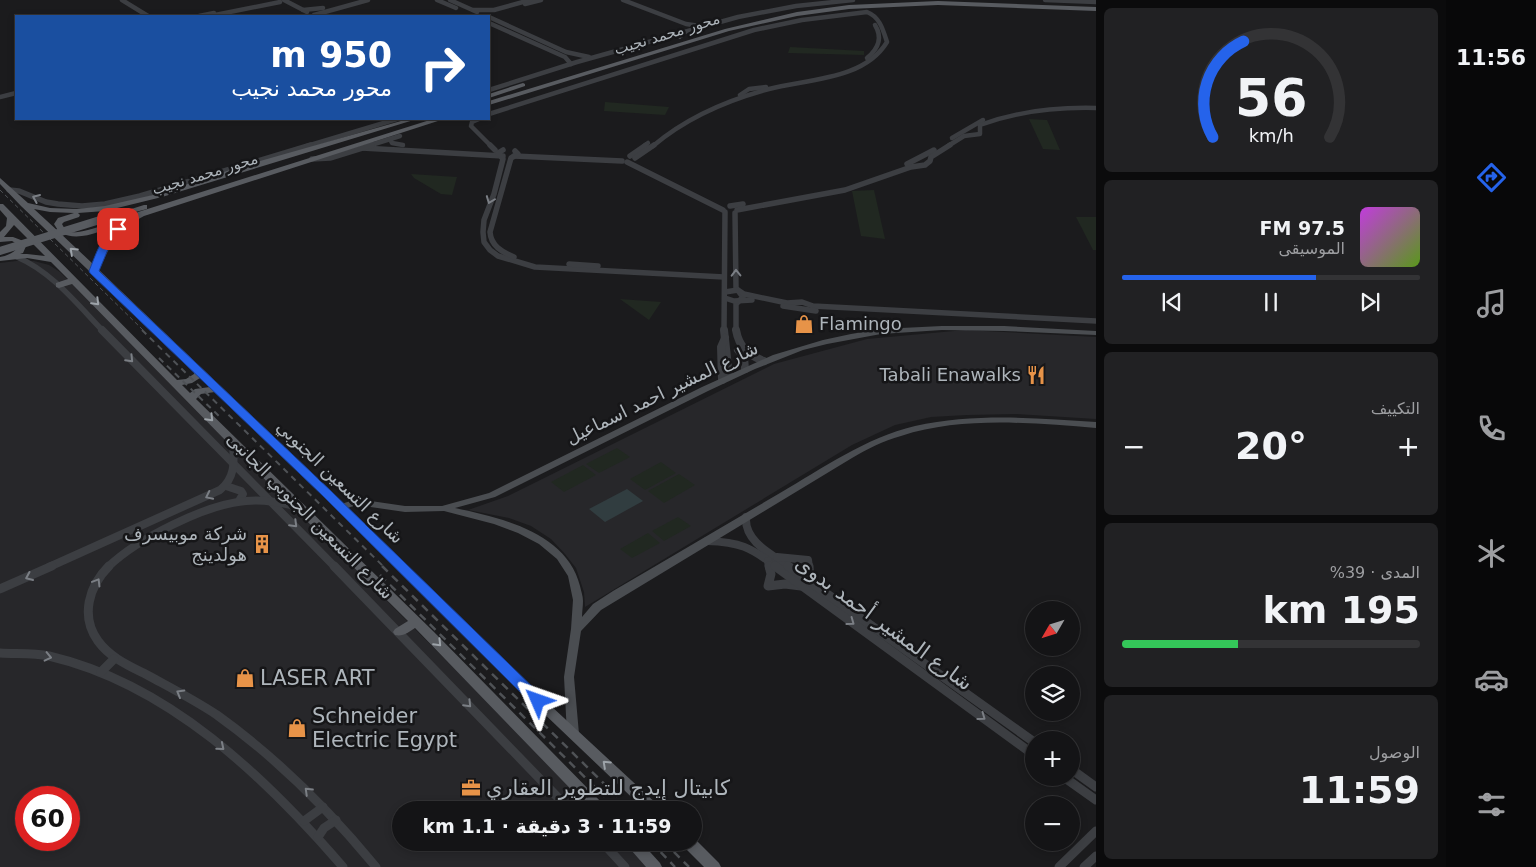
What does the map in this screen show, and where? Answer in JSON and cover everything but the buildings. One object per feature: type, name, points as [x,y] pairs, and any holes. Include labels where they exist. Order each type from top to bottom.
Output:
[{"type":"main road","name":"محور محمد نجيب","points":[[490,96],[571,67],[679,35],[756,16],[840,2],[896,0]]},
{"type":"main road","points":[[968,0],[1096,6]]},
{"type":"main road","name":"محور محمد نجيب","points":[[490,103],[750,24],[835,8],[946,3],[1096,6]]},
{"type":"main road","points":[[599,60],[601,66],[613,65]]},
{"type":"main road","points":[[571,67],[584,69],[588,72]]},
{"type":"main road","name":"محور محمد نجيب","points":[[94,271],[110,237],[133,218],[304,158],[369,132],[411,120]]},
{"type":"main road","name":"محور محمد نجيب","points":[[22,203],[48,210],[66,211],[127,204],[402,133],[436,120]]},
{"type":"main road","points":[[353,132],[369,132]]},
{"type":"main road","name":"محور محمد نجيب","points":[[0,249],[304,158]]},
{"type":"main road","name":"شارع التسعين الجنوبي","points":[[0,180],[340,507],[484,650],[644,801]]},
{"type":"main road","points":[[0,206],[233,442],[416,622],[591,801]]},
{"type":"main road","points":[[99,207],[65,218],[58,224],[59,227],[66,234],[79,235],[133,218]]},
{"type":"main road","points":[[0,239],[8,230],[11,217]]},
{"type":"main road","points":[[0,239],[13,239],[23,244],[20,251],[4,258]]},
{"type":"main road","points":[[4,258],[36,256],[55,260]]},
{"type":"main road","points":[[59,285],[74,280]]},
{"type":"main road","name":"شارع المشير احمد اسماعيل","points":[[466,508],[745,369],[764,361],[849,336],[890,330],[978,327],[1096,333]]},
{"type":"main road","points":[[175,383],[189,381],[198,375],[199,371]]},
{"type":"main road","points":[[191,398],[198,391],[217,389]]},
{"type":"main road","points":[[576,630],[590,614],[612,597],[875,442],[913,429],[956,422],[993,420],[1096,425]]},
{"type":"main road","points":[[340,507],[357,502],[405,509],[466,508],[508,523],[544,543],[558,556],[574,579],[578,592],[579,611],[569,677],[573,734]]},
{"type":"main road","points":[[579,611],[584,614],[590,614]]},
{"type":"main road","points":[[399,632],[416,622]]},
{"type":"main road","points":[[640,851],[655,867]]},
{"type":"main road","points":[[697,851],[714,867]]},
{"type":"street","points":[[122,0],[146,15]]},
{"type":"street","points":[[129,0],[153,15]]},
{"type":"street","points":[[203,15],[264,0]]},
{"type":"street","points":[[303,10],[320,9],[356,0]]},
{"type":"street","points":[[317,15],[324,11],[368,0]]},
{"type":"street","points":[[437,0],[471,15]]},
{"type":"street","points":[[450,0],[481,15]]},
{"type":"street","points":[[473,10],[494,10],[530,0]]},
{"type":"street","points":[[490,16],[498,11],[541,0]]},
{"type":"street","points":[[614,0],[684,28],[679,35]]},
{"type":"street","points":[[623,0],[686,24],[705,26]]},
{"type":"street","points":[[810,0],[826,2]]},
{"type":"street","points":[[679,35],[705,26],[796,3],[853,0]]},
{"type":"street","points":[[1045,0],[1070,0],[1096,6]]},
{"type":"street","points":[[214,15],[280,1],[313,15]]},
{"type":"street","points":[[280,1],[304,15]]},
{"type":"street","points":[[288,6],[293,5]]},
{"type":"street","points":[[362,148],[479,149],[515,154],[624,160],[633,158],[692,120],[761,90],[827,74],[859,63],[878,48],[880,42],[879,32],[868,15],[861,14],[806,21],[791,27],[767,29],[651,63],[490,115]]},
{"type":"street","points":[[490,20],[573,54],[599,60]]},
{"type":"street","points":[[490,20],[523,38],[565,57],[571,67],[490,90]]},
{"type":"street","points":[[523,38],[531,36]]},
{"type":"street","points":[[552,71],[557,61],[553,52]]},
{"type":"street","points":[[565,57],[573,54]]},
{"type":"street","points":[[633,158],[674,124],[750,89],[761,90]]},
{"type":"street","points":[[0,95],[15,91]]},
{"type":"street","points":[[746,92],[753,94]]},
{"type":"street","points":[[633,158],[726,209],[820,192],[868,179],[921,157],[960,132],[990,117],[1021,109],[1059,105],[1096,107]]},
{"type":"street","points":[[624,160],[726,209],[736,211],[838,191],[874,181],[911,167],[925,165],[930,161],[931,157],[964,136],[980,134],[980,125],[1021,112],[1049,108],[1096,107]]},
{"type":"street","points":[[9,190],[21,191],[35,199],[63,205],[99,207],[394,120]]},
{"type":"street","points":[[472,120],[466,126],[482,142],[483,146],[479,149]]},
{"type":"street","points":[[477,120],[472,122],[471,126],[499,152],[503,159],[482,231],[484,244],[498,256],[521,264],[724,275]]},
{"type":"street","points":[[967,128],[980,130]]},
{"type":"street","points":[[960,132],[968,136]]},
{"type":"street","points":[[304,158],[329,158],[388,140],[402,133]]},
{"type":"street","points":[[388,140],[389,145],[401,148]]},
{"type":"street","points":[[355,150],[401,148]]},
{"type":"street","points":[[415,148],[499,152]]},
{"type":"street","points":[[515,154],[511,158],[490,232],[493,243],[505,254],[526,261],[578,267]]},
{"type":"street","points":[[726,209],[724,275],[726,378]]},
{"type":"street","points":[[736,211],[736,288],[743,297],[736,304],[736,337],[744,357],[745,369]]},
{"type":"street","name":"شارع التسعين الجنوبي الجانبى","points":[[17,256],[36,266],[59,285],[399,632],[561,801]]},
{"type":"street","points":[[725,295],[738,290],[748,295],[787,303],[802,302],[813,306],[1096,321]]},
{"type":"street","points":[[725,295],[734,301],[748,299],[803,310],[1096,325]]},
{"type":"street","points":[[724,337],[736,337]]},
{"type":"street","points":[[724,348],[740,349],[764,361]]},
{"type":"street","points":[[0,589],[202,499],[226,486],[233,476],[235,464],[233,442]]},
{"type":"street","points":[[226,486],[241,491],[243,494],[238,501]]},
{"type":"street","points":[[300,506],[271,502],[238,501],[148,538],[122,553],[105,569],[89,596],[87,618],[100,645],[114,659],[136,667],[214,713],[280,765],[336,820],[376,867]]},
{"type":"street","name":"شارع المشير أحمد بدوى","points":[[746,517],[746,528],[752,539],[771,559]]},
{"type":"street","name":"شارع المشير أحمد بدوى","points":[[705,541],[723,540],[741,544],[771,559],[1025,736]]},
{"type":"street","points":[[771,559],[808,560],[806,584],[768,586],[771,574],[771,559]]},
{"type":"street","name":"شارع المشير أحمد بدوى","points":[[806,584],[1025,748]]},
{"type":"street","points":[[0,653],[44,655],[101,672],[145,693],[190,723],[262,781],[304,821],[343,867]]},
{"type":"street","points":[[101,672],[114,659]]},
{"type":"street","points":[[1080,775],[1096,787]]},
{"type":"street","points":[[1076,786],[1096,800]]},
{"type":"street","points":[[304,821],[323,807]]},
{"type":"street","points":[[318,837],[324,828],[336,820]]},
{"type":"street","points":[[1059,867],[1096,831]]},
{"type":"street","points":[[610,851],[625,867]]},
{"type":"street","points":[[1084,867],[1096,856]]},
{"type":"shaded area","points":[[790,47],[864,51],[864,55],[788,53]]},
{"type":"shaded area","points":[[605,102],[669,107],[665,115],[604,111]]},
{"type":"shaded area","points":[[1029,119],[1047,120],[1060,150],[1043,149]]},
{"type":"shaded area","points":[[411,174],[457,177],[452,195],[441,194],[414,178]]},
{"type":"shaded area","points":[[874,190],[885,239],[861,236],[852,191]]},
{"type":"shaded area","points":[[1076,217],[1096,217],[1096,250],[1093,250]]},
{"type":"shaded area","points":[[34,261],[49,265],[60,272],[586,801],[392,801],[392,851],[635,851],[652,867],[0,867],[0,263]]},
{"type":"shaded area","points":[[620,299],[661,302],[649,320]]},
{"type":"shaded area","points":[[965,330],[1096,337],[1096,419],[1016,414],[967,415],[931,417],[895,425],[852,445],[585,607],[584,592],[576,568],[551,539],[531,526],[509,518],[468,510],[508,496],[774,364],[867,339]]},
{"type":"shaded area","points":[[617,448],[630,457],[599,473],[586,464]]},
{"type":"shaded area","points":[[661,462],[676,473],[645,490],[630,479]]},
{"type":"shaded area","points":[[583,465],[596,475],[564,492],[551,482]]},
{"type":"shaded area","points":[[679,474],[695,485],[664,503],[648,491]]},
{"type":"shaded area","points":[[627,489],[643,501],[605,522],[589,509]]},
{"type":"shaded area","points":[[678,517],[691,526],[664,541],[652,531]]},
{"type":"shaded area","points":[[648,533],[660,543],[632,558],[620,549]]},
{"type":"railway","points":[[0,190],[144,331]]},
{"type":"railway","points":[[142,330],[384,567]]},
{"type":"railway","points":[[159,358],[222,419]]},
{"type":"railway","points":[[382,566],[622,801]]},
{"type":"railway","points":[[380,575],[609,801]]},
{"type":"railway","points":[[660,851],[675,867]]},
{"type":"railway","points":[[673,851],[689,867]]},
{"type":"place","name":"Flamingo","points":[[804,324]]},
{"type":"place","name":"Tabali Enawalks","points":[[1036,375]]},
{"type":"place","name":"شركة موبيسرف هولدينج","points":[[262,544]]},
{"type":"place","name":"LASER ART","points":[[245,678]]},
{"type":"place","name":"Schneider Electric Egypt","points":[[297,728]]},
{"type":"place","name":"كابيتال إيدج للتطوير العقاري","points":[[471,788]]},
{"type":"route","points":[[118,229],[107,241],[94,271],[327,494],[538,701]]}]
